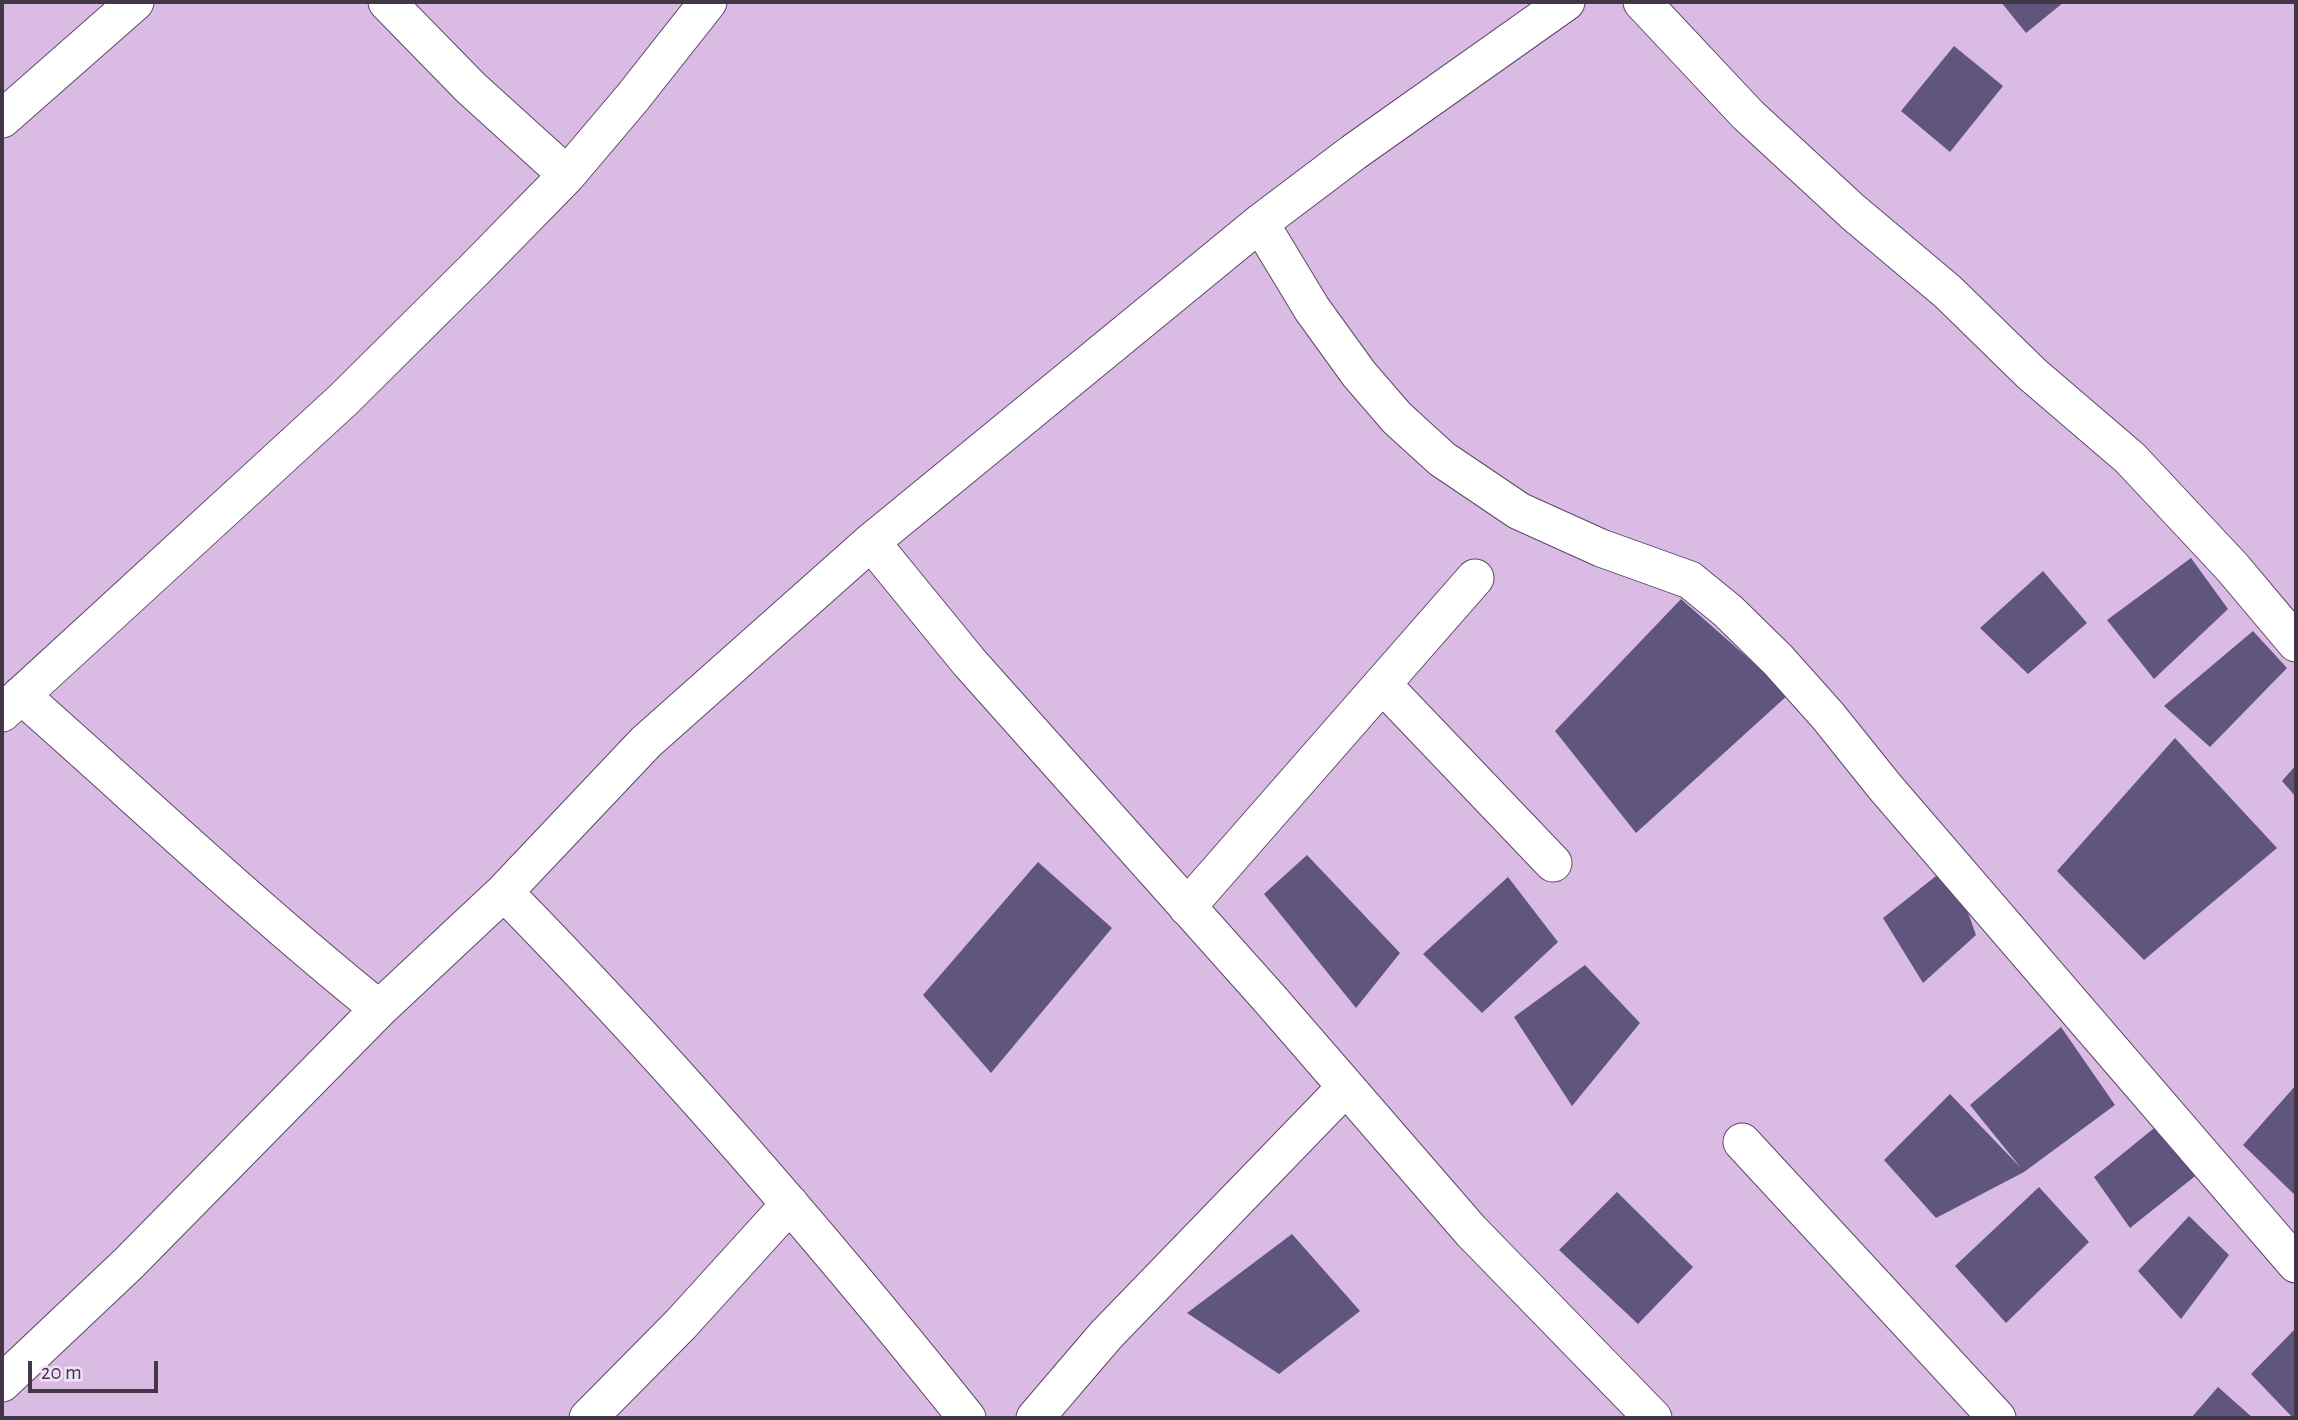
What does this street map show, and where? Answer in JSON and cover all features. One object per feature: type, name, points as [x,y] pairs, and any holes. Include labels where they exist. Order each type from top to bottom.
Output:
[{"type":"street","points":[[2,119],[135,2]]},
{"type":"street","points":[[387,2],[471,88],[567,175]]},
{"type":"street","points":[[379,1009],[12,704],[343,400],[567,175],[634,97],[708,2]]},
{"type":"street","points":[[2,1383],[128,1264],[379,1009],[504,892],[646,742],[871,542],[1260,223],[1354,152],[1566,2]]},
{"type":"street","points":[[1642,2],[1748,115],[1853,212],[1948,292],[2032,374],[2130,458],[2232,567],[2296,643]]},
{"type":"street","points":[[1260,223],[1312,309],[1359,374],[1397,418],[1442,458],[1518,511],[1601,548],[1690,580],[1728,611],[1778,660],[2296,1264]]},
{"type":"street","points":[[871,542],[969,662],[1471,1231],[1653,1418]]},
{"type":"street","points":[[1187,907],[1475,578]]},
{"type":"street","points":[[1382,684],[1553,863]]},
{"type":"street","points":[[504,892],[585,975],[790,1204],[967,1418]]},
{"type":"street","points":[[1035,1418],[1115,1325],[1345,1088]]},
{"type":"street","points":[[1742,1142],[1997,1418]]},
{"type":"street","points":[[588,1418],[681,1324],[790,1204]]},
{"type":"building","points":[[2001,2],[2064,2],[2026,33]]},
{"type":"building","points":[[1954,46],[2003,86],[1950,152],[1901,111]]},
{"type":"building","points":[[2191,558],[2228,609],[2154,679],[2107,620]]},
{"type":"building","points":[[2043,571],[2087,623],[2028,674],[1980,628]]},
{"type":"building","points":[[1681,599],[1789,694],[1636,833],[1555,731]]},
{"type":"building","points":[[2253,631],[2287,668],[2210,747],[2164,706]]},
{"type":"building","points":[[2175,738],[2277,848],[2144,960],[2057,871]]},
{"type":"building","points":[[2296,765],[2296,797],[2282,781]]},
{"type":"building","points":[[1307,855],[1400,953],[1356,1008],[1264,894]]},
{"type":"building","points":[[1038,862],[1112,928],[991,1073],[923,995]]},
{"type":"building","points":[[1950,862],[1976,935],[1923,983],[1883,918]]},
{"type":"building","points":[[1508,877],[1558,942],[1482,1013],[1423,954]]},
{"type":"building","points":[[1585,965],[1640,1023],[1572,1106],[1514,1017]]},
{"type":"building","points":[[2061,1027],[2115,1105],[2024,1172],[1936,1218],[1884,1160],[1950,1094],[2021,1168],[1970,1105]]},
{"type":"building","points":[[2296,1085],[2296,1196],[2243,1145]]},
{"type":"building","points":[[2164,1120],[2204,1169],[2130,1228],[2094,1177]]},
{"type":"building","points":[[2039,1187],[2089,1242],[2006,1323],[1955,1266]]},
{"type":"building","points":[[1617,1192],[1693,1267],[1638,1324],[1559,1250]]},
{"type":"building","points":[[2189,1216],[2229,1255],[2181,1319],[2138,1271]]},
{"type":"building","points":[[1292,1234],[1360,1311],[1279,1374],[1187,1313]]},
{"type":"building","points":[[2296,1328],[2296,1418],[2293,1418],[2251,1374]]},
{"type":"building","points":[[2218,1387],[2253,1418],[2191,1418]]}]
